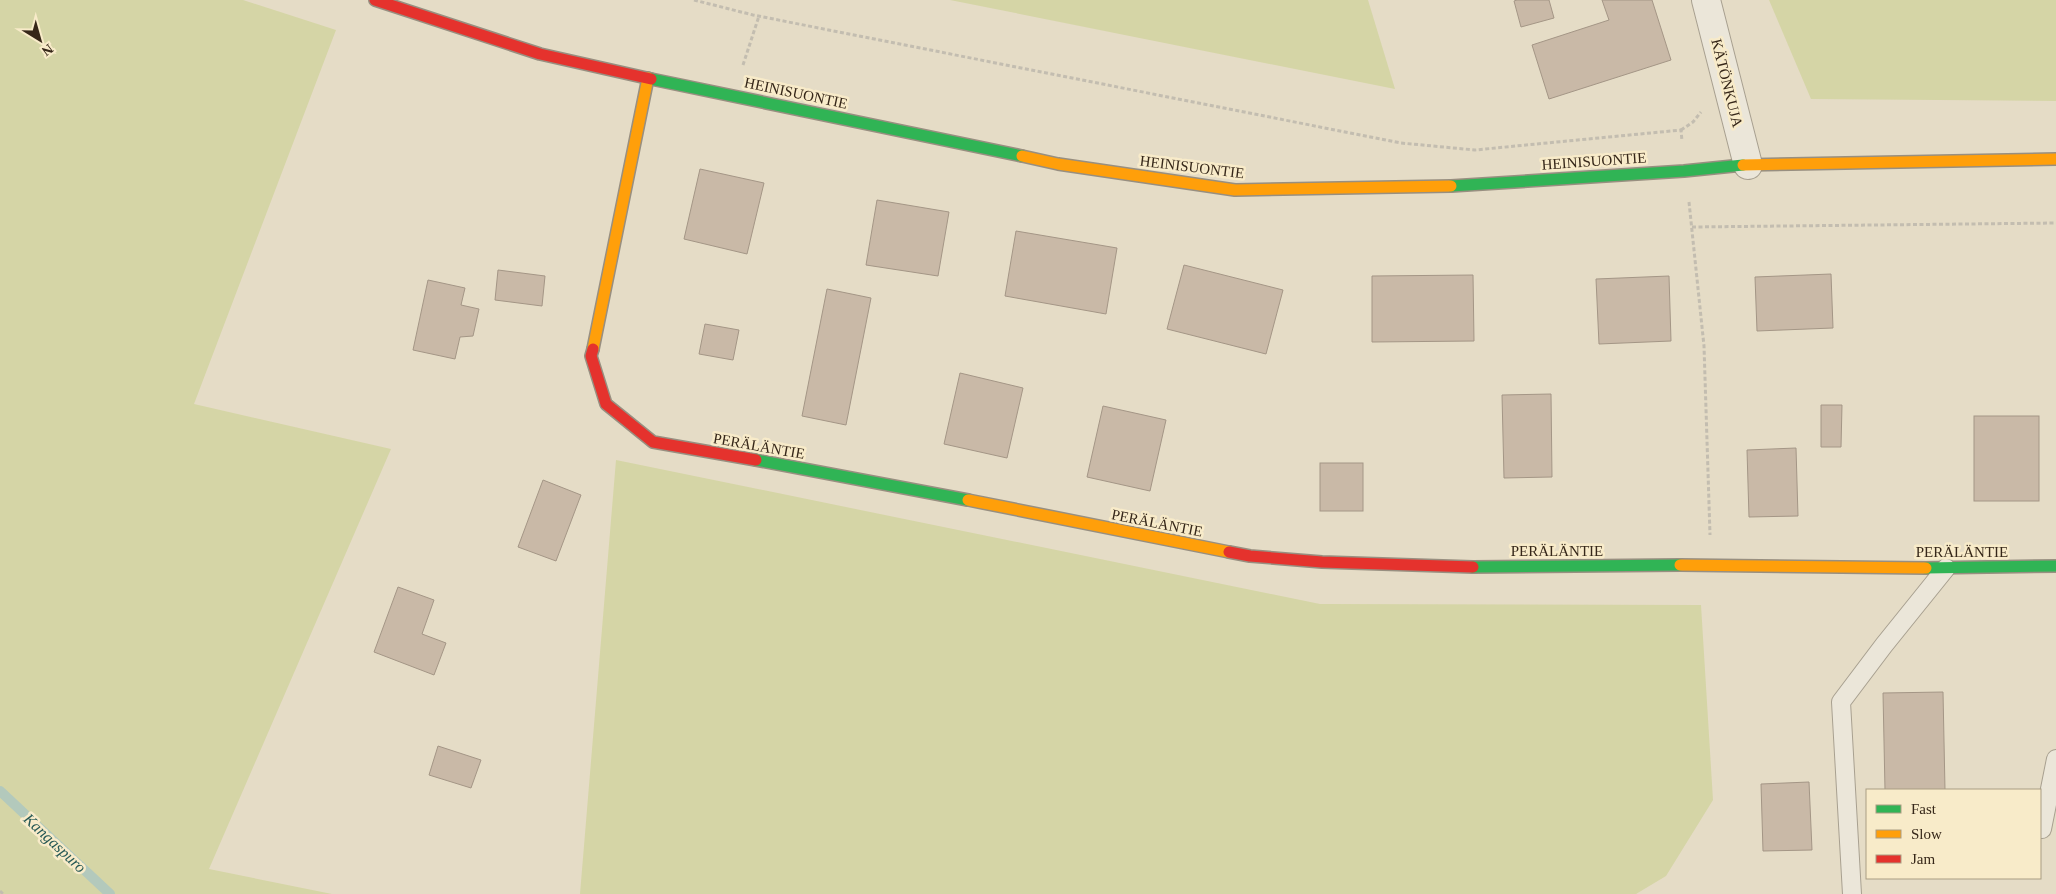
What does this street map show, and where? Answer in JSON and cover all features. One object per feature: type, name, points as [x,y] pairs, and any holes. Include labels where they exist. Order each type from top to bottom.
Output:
[{"type":"street","name":"HEINISUONTIE","points":[[375,0],[540,54],[648,78],[1058,164],[1235,190],[1444,186],[1684,171],[1748,165],[2056,159]]},
{"type":"street","name":"KÄTÖNKUJA","points":[[1706,0],[1748,165]]},
{"type":"street","name":"PERÄLÄNTIE","points":[[648,78],[591,356],[606,404],[653,442],[866,480],[1250,556],[1322,562],[1456,567],[1710,565],[1946,568],[2056,566]]},
{"type":"lane","points":[[1852,894],[1841,702],[1946,568]]},
{"type":"lane","points":[[2042,829],[2056,759]]},
{"type":"path","points":[[694,0],[759,16],[1401,143],[1474,150],[1682,130],[1684,171],[1692,227],[1704,346],[1710,565]]},
{"type":"path","points":[[734,96],[759,16]]},
{"type":"path","points":[[1692,227],[2056,223]]},
{"type":"path","points":[[0,891],[3,894]]},
{"type":"green space","points":[[0,0],[243,0],[336,30],[194,404],[391,449],[209,869],[332,894],[0,894]]},
{"type":"green space","points":[[950,0],[1368,0],[1395,89]]},
{"type":"green space","points":[[1769,0],[2056,0],[2056,101],[1811,99]]},
{"type":"green space","points":[[616,460],[1320,604],[1701,605],[1713,800],[1666,876],[1636,894],[580,894]]},
{"type":"building","points":[[1549,0],[1554,18],[1521,27],[1514,1]]},
{"type":"building","points":[[1602,0],[1652,0],[1671,60],[1549,99],[1532,45],[1609,20]]},
{"type":"building","points":[[700,169],[764,183],[747,254],[684,239]]},
{"type":"building","points":[[877,200],[949,212],[938,276],[866,265]]},
{"type":"building","points":[[1016,231],[1117,248],[1106,314],[1005,296]]},
{"type":"building","points":[[1184,265],[1283,290],[1266,354],[1167,329]]},
{"type":"building","points":[[498,270],[545,276],[542,306],[495,300]]},
{"type":"building","points":[[1831,274],[1833,328],[1757,331],[1755,277]]},
{"type":"building","points":[[1473,275],[1474,341],[1372,342],[1372,276]]},
{"type":"building","points":[[1669,276],[1671,341],[1599,344],[1596,279]]},
{"type":"building","points":[[428,280],[465,288],[461,305],[479,309],[473,336],[460,337],[455,359],[413,350]]},
{"type":"building","points":[[827,289],[871,298],[846,425],[802,416]]},
{"type":"building","points":[[705,324],[739,330],[733,360],[699,354]]},
{"type":"building","points":[[960,373],[1023,388],[1007,458],[944,444]]},
{"type":"building","points":[[1551,394],[1552,477],[1504,478],[1502,395]]},
{"type":"building","points":[[1821,405],[1842,405],[1841,447],[1821,447]]},
{"type":"building","points":[[1103,406],[1166,420],[1150,491],[1087,477]]},
{"type":"building","points":[[1974,416],[2039,416],[2039,501],[1974,501]]},
{"type":"building","points":[[1796,448],[1798,516],[1749,517],[1747,450]]},
{"type":"building","points":[[1320,463],[1363,463],[1363,511],[1320,511]]},
{"type":"building","points":[[543,480],[581,495],[556,561],[518,547]]},
{"type":"building","points":[[398,587],[434,600],[422,634],[446,643],[434,675],[374,652]]},
{"type":"building","points":[[1943,692],[1945,789],[1885,789],[1883,693]]},
{"type":"building","points":[[438,746],[481,760],[471,788],[429,775]]},
{"type":"building","points":[[1809,782],[1812,850],[1763,851],[1761,784]]},
{"type":"waterway","name":"Kangaspuro","points":[[0,791],[110,894]]},
{"type":"traffic: fast","points":[[651,79],[1022,156]]},
{"type":"traffic: fast","points":[[1451,186],[1684,171],[1743,165]]},
{"type":"traffic: fast","points":[[756,460],[968,500]]},
{"type":"traffic: fast","points":[[1473,567],[1680,565]]},
{"type":"traffic: fast","points":[[1926,568],[2056,566]]},
{"type":"traffic: slow","points":[[593,349],[648,78]]},
{"type":"traffic: slow","points":[[1022,156],[1058,164],[1235,190],[1451,186]]},
{"type":"traffic: slow","points":[[1743,165],[2056,159]]},
{"type":"traffic: slow","points":[[968,500],[1229,552]]},
{"type":"traffic: slow","points":[[1680,565],[1926,568]]},
{"type":"traffic: jam","points":[[375,0],[540,54],[651,79]]},
{"type":"traffic: jam","points":[[593,349],[591,356],[606,404],[653,442],[756,460]]},
{"type":"traffic: jam","points":[[1229,552],[1250,556],[1322,562],[1473,567]]}]
